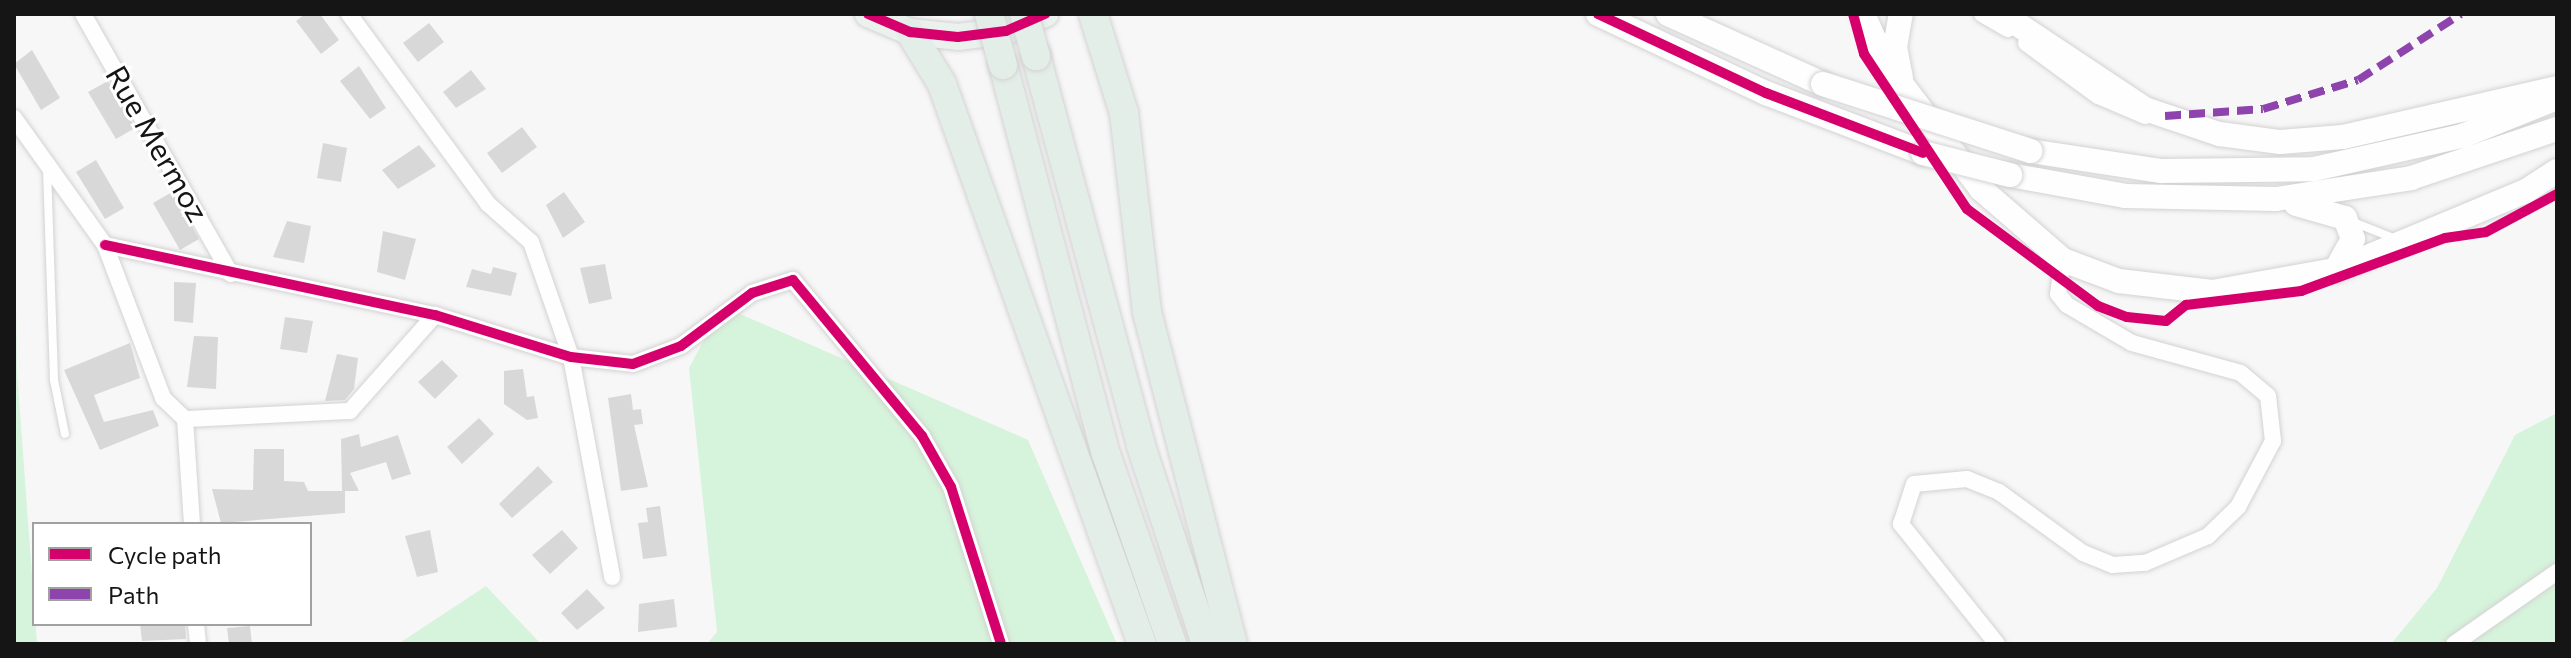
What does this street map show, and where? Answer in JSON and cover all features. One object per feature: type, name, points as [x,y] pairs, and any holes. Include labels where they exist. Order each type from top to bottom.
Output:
[{"type":"highway","points":[[989,14],[1106,454],[1172,644]]},
{"type":"highway","points":[[1024,14],[1141,446],[1206,644]]},
{"type":"highway","points":[[1093,14],[1124,113],[1147,312],[1233,644]]},
{"type":"highway","points":[[910,32],[942,84],[1142,644]]},
{"type":"main road","points":[[868,14],[910,32],[958,37],[1006,31],[1045,14]]},
{"type":"main road","points":[[1598,14],[1766,93],[1923,153],[2010,175],[2125,196],[2276,199],[2411,178],[2557,129]]},
{"type":"main road","points":[[1668,14],[1823,84],[2030,151],[2161,171],[2314,169],[2462,136],[2557,98]]},
{"type":"main road","points":[[1863,14],[1884,61],[1901,78],[1981,189],[2063,260],[2167,291],[2212,292],[2336,270],[2409,243],[2557,171]]},
{"type":"main road","points":[[1901,14],[1895,47],[1901,78]]},
{"type":"main road","points":[[2002,14],[2102,83],[2165,116],[2280,142],[2343,137],[2557,88]]},
{"type":"main road","points":[[2276,199],[2345,218],[2353,239],[2336,270]]},
{"type":"street","name":"Rue Mermoz","points":[[83,14],[231,274]]},
{"type":"street","points":[[349,14],[488,204],[531,242],[571,357],[612,577]]},
{"type":"street","points":[[1982,14],[2098,96],[2132,114],[2165,116]]},
{"type":"street","points":[[14,118],[105,245],[163,398],[185,419],[192,522]]},
{"type":"street","points":[[105,245],[435,315],[571,357],[633,364],[681,346],[752,293],[793,280],[922,436],[951,487],[1001,644]]},
{"type":"street","points":[[1997,644],[1901,524],[1914,484],[1967,479],[1999,492],[2083,553],[2113,565],[2145,563],[2218,526],[2238,507],[2273,441],[2268,396],[2241,373],[2132,343],[2067,305],[2058,294],[2063,260]]},
{"type":"street","points":[[185,419],[350,411],[435,315]]},
{"type":"street","points":[[2454,644],[2557,572]]},
{"type":"lane","points":[[47,167],[54,380],[65,434]]},
{"type":"lane","points":[[2345,218],[2409,243]]},
{"type":"green space","points":[[14,158],[17,371],[32,576],[32,626],[36,626],[37,644],[14,644]]},
{"type":"green space","points":[[722,306],[1028,440],[1117,644],[707,644],[717,632],[689,368]]},
{"type":"green space","points":[[2557,413],[2557,644],[2391,644],[2437,588],[2515,435]]},
{"type":"green space","points":[[486,586],[541,644],[398,644]]},
{"type":"building","points":[[305,14],[320,14],[339,40],[321,54],[296,21]]},
{"type":"building","points":[[429,23],[444,42],[418,62],[403,43]]},
{"type":"building","points":[[32,50],[60,98],[41,110],[14,64]]},
{"type":"building","points":[[359,66],[386,108],[370,119],[340,81]]},
{"type":"building","points":[[471,70],[486,89],[456,108],[443,92]]},
{"type":"building","points":[[108,81],[135,128],[116,139],[88,92]]},
{"type":"building","points":[[522,127],[537,147],[502,173],[487,153]]},
{"type":"building","points":[[323,143],[347,148],[341,182],[317,178]]},
{"type":"building","points":[[419,145],[436,166],[398,189],[382,170]]},
{"type":"building","points":[[96,160],[124,208],[105,219],[76,172]]},
{"type":"building","points":[[172,192],[199,239],[180,250],[153,203]]},
{"type":"building","points":[[564,192],[585,222],[563,238],[546,205]]},
{"type":"building","points":[[287,221],[311,226],[304,263],[273,257]]},
{"type":"building","points":[[383,231],[416,239],[405,280],[377,272]]},
{"type":"building","points":[[605,264],[612,299],[589,304],[580,268]]},
{"type":"building","points":[[493,267],[517,273],[511,296],[466,287],[472,269],[491,274]]},
{"type":"building","points":[[174,282],[196,283],[193,323],[174,321]]},
{"type":"building","points":[[285,317],[313,321],[307,353],[280,349]]},
{"type":"building","points":[[194,336],[218,337],[216,389],[187,387]]},
{"type":"building","points":[[130,343],[140,378],[94,395],[104,422],[153,410],[159,426],[100,450],[64,370]]},
{"type":"building","points":[[337,354],[358,358],[354,389],[345,400],[325,401]]},
{"type":"building","points":[[442,360],[458,376],[435,399],[418,382]]},
{"type":"building","points":[[523,369],[527,397],[534,396],[538,418],[527,420],[504,404],[504,371]]},
{"type":"building","points":[[631,394],[633,410],[641,409],[643,424],[634,425],[648,487],[621,491],[608,398]]},
{"type":"building","points":[[479,418],[494,434],[462,464],[447,447]]},
{"type":"building","points":[[359,434],[361,447],[398,435],[411,474],[392,480],[386,462],[350,473],[359,491],[342,491],[341,439]]},
{"type":"building","points":[[254,449],[284,449],[284,481],[304,482],[308,491],[345,491],[345,513],[221,522],[212,489],[253,490]]},
{"type":"building","points":[[538,466],[553,482],[512,518],[499,504]]},
{"type":"building","points":[[660,506],[667,556],[643,559],[638,523],[648,522],[646,508]]},
{"type":"building","points":[[430,530],[438,572],[417,577],[405,536]]},
{"type":"building","points":[[562,530],[578,548],[550,574],[532,555]]},
{"type":"building","points":[[587,589],[605,608],[577,630],[561,613]]},
{"type":"building","points":[[674,599],[677,627],[638,632],[639,604]]},
{"type":"building","points":[[140,626],[185,626],[186,639],[142,641]]},
{"type":"building","points":[[250,626],[252,644],[229,644],[227,628]]},
{"type":"marked path","points":[[2165,116],[2263,109],[2358,80],[2461,14]]},
{"type":"cycle path","points":[[868,14],[910,32],[958,37],[1006,31],[1045,14]]},
{"type":"cycle path","points":[[1598,14],[1766,93],[1923,153]]},
{"type":"cycle path","points":[[1853,14],[1864,54],[1967,209],[2098,306],[2127,317],[2166,321],[2186,305],[2301,291],[2445,238],[2486,232],[2557,194]]},
{"type":"cycle path","points":[[105,245],[435,315],[571,357],[633,364],[681,346],[752,293],[793,280],[922,436],[951,487],[1001,644]]}]
